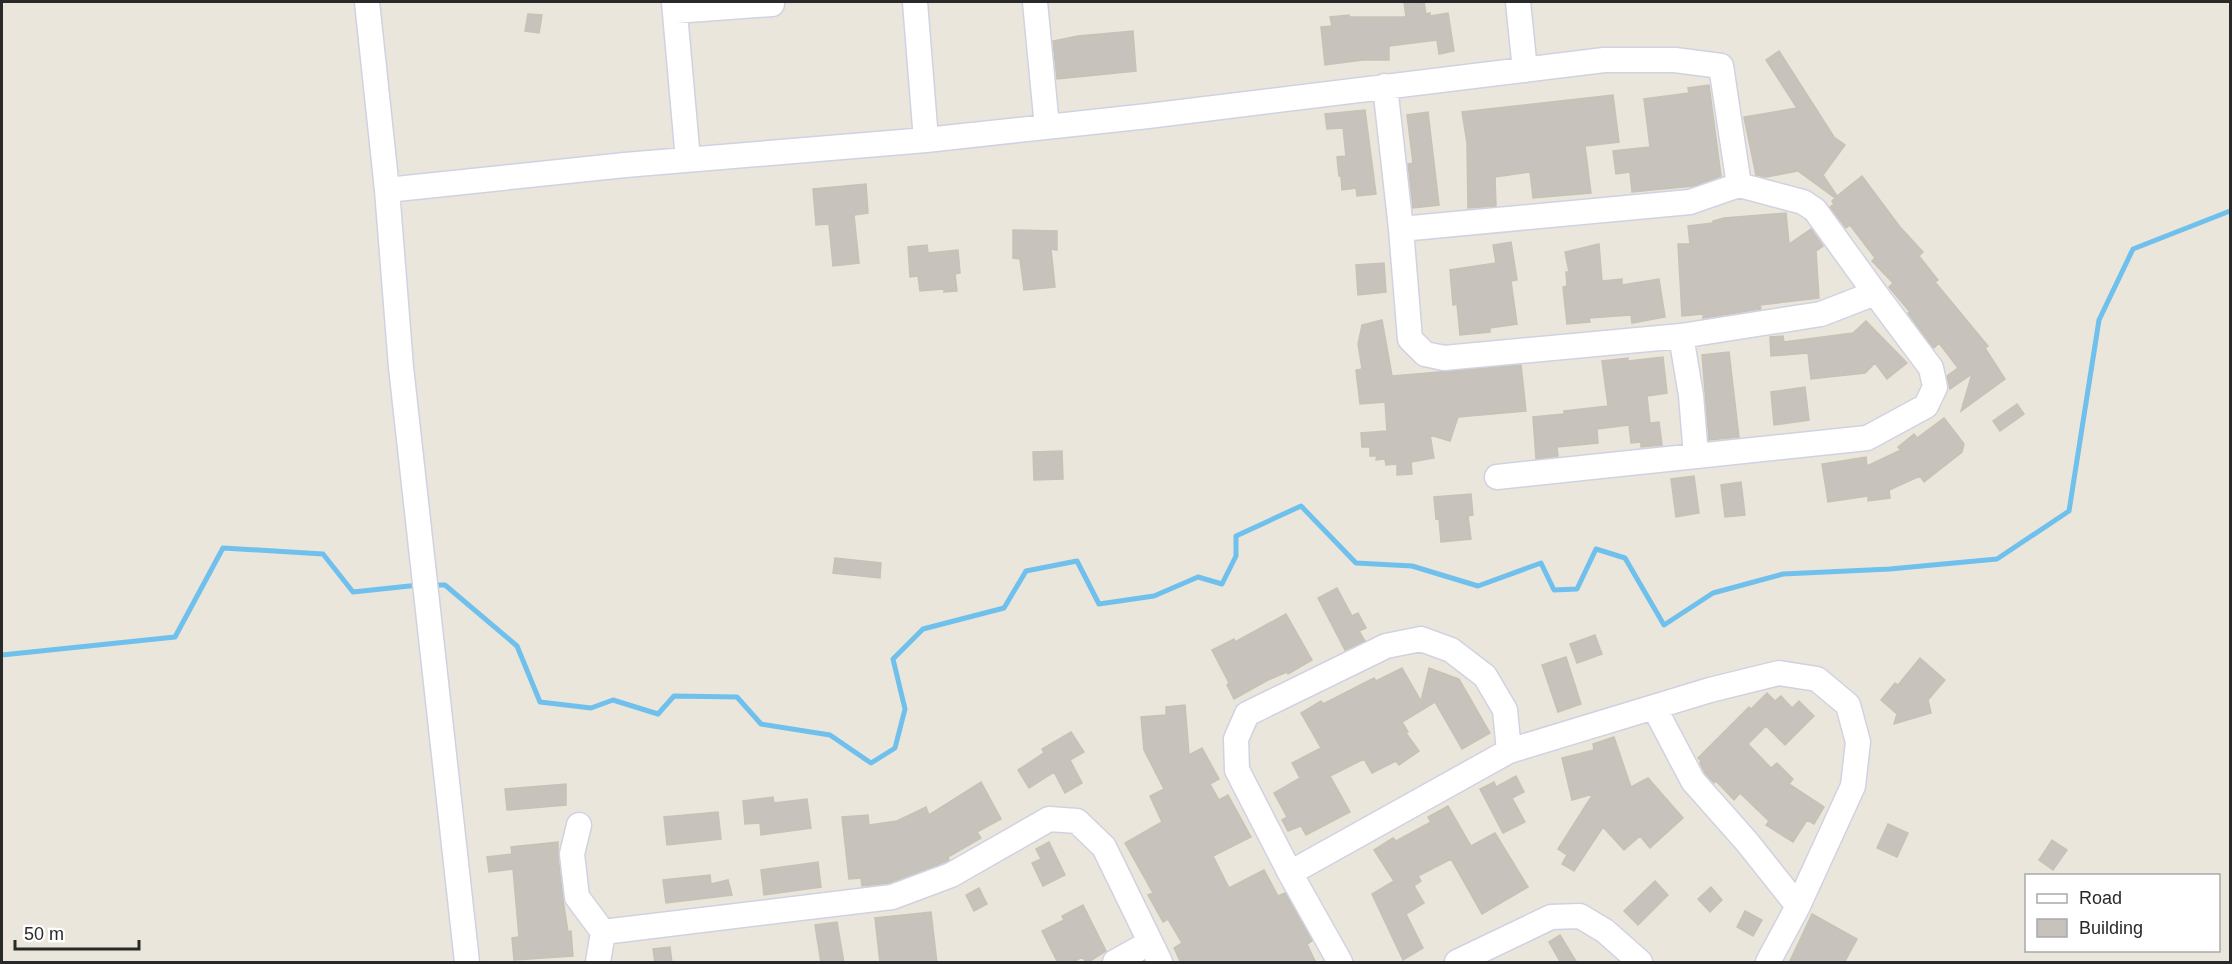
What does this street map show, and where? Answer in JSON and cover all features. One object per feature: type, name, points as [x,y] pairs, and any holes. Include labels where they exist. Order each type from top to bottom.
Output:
[{"type":"street","points":[[367,2],[387,190],[401,367],[427,583],[467,963]]},
{"type":"street","points":[[688,160],[675,6],[772,4],[772,2]]},
{"type":"street","points":[[915,2],[926,140]]},
{"type":"street","points":[[1035,2],[1047,127]]},
{"type":"street","points":[[1518,2],[1524,70]]},
{"type":"street","points":[[387,190],[688,160],[926,140],[1604,60],[1675,60],[1721,66],[1739,185]]},
{"type":"street","points":[[1385,86],[1410,339],[1425,354],[1444,358],[1681,336],[1821,314],[1875,293]]},
{"type":"street","points":[[1401,230],[1690,202],[1739,185],[1793,198],[1815,210],[1931,368],[1935,387],[1926,406],[1867,438],[1497,477]]},
{"type":"street","points":[[1681,336],[1691,395],[1696,456]]},
{"type":"street","points":[[1340,963],[1237,770],[1236,739],[1247,714],[1386,646],[1421,639],[1451,650],[1485,676],[1504,711],[1509,751]]},
{"type":"street","points":[[1290,873],[1509,751],[1654,707],[1779,673],[1817,679],[1848,705],[1858,742],[1853,786],[1798,906],[1768,963]]},
{"type":"street","points":[[1654,707],[1693,782],[1747,842],[1798,906]]},
{"type":"street","points":[[603,932],[892,897],[951,875],[1049,819],[1077,821],[1104,847],[1155,953],[1115,963]]},
{"type":"street","points":[[579,825],[572,854],[577,897],[603,932],[598,963]]},
{"type":"street","points":[[1457,963],[1551,917],[1580,916],[1605,931],[1640,963]]},
{"type":"building","points":[[1404,2],[1424,2],[1426,14],[1430,13],[1430,16],[1448,13],[1454,51],[1439,54],[1437,40],[1389,46],[1389,60],[1363,60],[1325,65],[1321,27],[1332,26],[1330,17],[1349,15],[1349,17],[1406,17]]},
{"type":"building","points":[[528,14],[542,15],[539,33],[525,31]]},
{"type":"building","points":[[1133,31],[1136,71],[1057,79],[1053,41],[1078,36]]},
{"type":"building","points":[[1779,51],[1834,137],[1845,145],[1823,175],[1837,196],[1862,176],[1900,227],[1923,252],[1919,256],[1938,280],[1935,282],[1988,346],[1985,348],[2005,379],[1961,411],[1972,374],[1950,389],[1947,376],[1958,368],[1939,343],[1934,348],[1929,342],[1908,313],[1910,312],[1889,287],[1893,283],[1872,261],[1875,258],[1850,225],[1846,228],[1830,207],[1834,204],[1832,201],[1835,198],[1798,171],[1766,177],[1756,175],[1744,117],[1797,108],[1766,60]]},
{"type":"building","points":[[1709,85],[1721,176],[1694,186],[1632,192],[1630,172],[1616,174],[1613,151],[1650,147],[1644,99],[1689,93],[1688,88]]},
{"type":"building","points":[[1613,95],[1619,142],[1585,146],[1591,193],[1533,198],[1530,172],[1495,177],[1496,206],[1468,208],[1467,143],[1462,112]]},
{"type":"building","points":[[1365,110],[1376,194],[1357,196],[1356,188],[1342,190],[1337,157],[1346,156],[1343,128],[1327,129],[1325,114]]},
{"type":"building","points":[[1428,112],[1439,205],[1413,208],[1408,164],[1413,163],[1407,115]]},
{"type":"building","points":[[866,184],[868,213],[854,215],[859,263],[833,266],[829,224],[816,225],[813,189]]},
{"type":"building","points":[[1786,213],[1789,244],[1811,229],[1823,246],[1816,251],[1819,298],[1760,305],[1761,309],[1703,318],[1703,314],[1682,316],[1678,244],[1690,244],[1688,226],[1713,223],[1713,221],[1724,218]]},
{"type":"building","points":[[1013,230],[1057,231],[1057,250],[1051,249],[1055,287],[1024,290],[1020,259],[1013,258]]},
{"type":"building","points":[[1511,242],[1517,280],[1511,281],[1517,324],[1490,328],[1490,332],[1460,335],[1457,304],[1453,305],[1450,270],[1496,263],[1493,245]]},
{"type":"building","points":[[1599,244],[1602,281],[1622,279],[1622,285],[1659,279],[1665,317],[1632,323],[1631,315],[1589,318],[1590,322],[1567,324],[1563,287],[1567,286],[1566,272],[1569,272],[1565,252]]},
{"type":"building","points":[[927,245],[928,253],[958,250],[960,273],[955,274],[957,291],[944,292],[944,289],[920,291],[918,276],[910,277],[908,247]]},
{"type":"building","points":[[1384,263],[1386,292],[1358,295],[1356,265]]},
{"type":"building","points":[[1382,320],[1392,376],[1521,365],[1526,411],[1458,417],[1450,441],[1430,435],[1434,458],[1411,462],[1412,474],[1397,475],[1397,464],[1386,465],[1385,459],[1376,460],[1377,456],[1370,456],[1370,447],[1362,447],[1361,433],[1387,431],[1385,402],[1360,404],[1356,370],[1362,369],[1358,344],[1362,325]]},
{"type":"building","points":[[1866,321],[1907,363],[1887,379],[1875,363],[1865,373],[1811,379],[1808,353],[1771,356],[1770,337],[1783,336],[1784,342],[1853,333]]},
{"type":"building","points":[[1729,352],[1739,437],[1709,440],[1702,355]]},
{"type":"building","points":[[1663,357],[1667,393],[1647,396],[1650,423],[1659,422],[1662,445],[1641,447],[1641,442],[1631,443],[1629,425],[1597,429],[1598,443],[1557,447],[1558,456],[1536,459],[1533,417],[1608,406],[1602,361]]},
{"type":"building","points":[[1805,387],[1809,420],[1774,425],[1771,392]]},
{"type":"building","points":[[2017,404],[2024,414],[2000,431],[1993,421]]},
{"type":"building","points":[[1944,418],[1964,444],[1962,452],[1924,482],[1920,476],[1889,490],[1890,498],[1868,501],[1868,496],[1828,502],[1822,464],[1866,457],[1867,466],[1901,450],[1898,447],[1914,434],[1917,438]]},
{"type":"building","points":[[1062,451],[1063,479],[1034,480],[1033,452]]},
{"type":"building","points":[[1694,476],[1699,513],[1676,517],[1671,479]]},
{"type":"building","points":[[1741,482],[1745,515],[1725,517],[1721,485]]},
{"type":"building","points":[[1471,494],[1473,515],[1468,516],[1471,539],[1441,542],[1434,497]]},
{"type":"building","points":[[835,558],[881,563],[880,578],[833,573]]},
{"type":"building","points":[[1337,588],[1352,616],[1358,613],[1366,628],[1359,631],[1365,641],[1345,650],[1318,598]]},
{"type":"building","points":[[1286,614],[1312,660],[1234,699],[1227,685],[1229,683],[1212,650],[1234,639],[1235,642]]},
{"type":"building","points":[[1595,635],[1602,654],[1577,663],[1570,644]]},
{"type":"building","points":[[1566,657],[1581,704],[1558,712],[1542,665]]},
{"type":"building","points":[[1920,658],[1945,680],[1928,700],[1931,713],[1894,724],[1897,714],[1881,700],[1895,683],[1898,685]]},
{"type":"building","points":[[1402,668],[1421,701],[1429,668],[1459,679],[1490,733],[1462,749],[1435,702],[1402,722],[1408,732],[1406,733],[1419,751],[1399,765],[1396,761],[1372,773],[1364,759],[1330,776],[1350,812],[1306,835],[1301,826],[1288,831],[1282,820],[1287,817],[1274,793],[1300,778],[1292,763],[1321,748],[1301,713],[1321,701],[1323,704],[1374,678],[1376,681]]},
{"type":"building","points":[[1767,693],[1775,701],[1781,696],[1792,708],[1799,701],[1814,716],[1785,745],[1766,726],[1748,744],[1771,768],[1777,763],[1793,779],[1789,784],[1824,807],[1814,824],[1807,820],[1793,842],[1766,825],[1769,821],[1740,793],[1734,800],[1716,781],[1714,783],[1705,773],[1698,758],[1749,707],[1751,709]]},
{"type":"building","points":[[1185,705],[1189,755],[1202,748],[1219,779],[1210,784],[1219,800],[1228,795],[1251,837],[1213,856],[1229,888],[1264,870],[1278,896],[1285,893],[1312,941],[1307,944],[1316,963],[1181,963],[1174,948],[1182,943],[1168,919],[1163,922],[1148,895],[1153,893],[1125,843],[1162,822],[1150,796],[1164,789],[1144,750],[1141,717],[1166,715],[1166,707]]},
{"type":"building","points":[[1071,732],[1084,752],[1070,760],[1082,783],[1065,793],[1054,772],[1029,788],[1018,770],[1044,753],[1042,749]]},
{"type":"building","points":[[1614,737],[1631,787],[1648,778],[1683,818],[1650,848],[1640,836],[1624,850],[1603,827],[1574,871],[1562,864],[1567,855],[1558,849],[1593,794],[1572,800],[1562,758],[1594,750],[1593,744]]},
{"type":"building","points":[[1516,776],[1524,792],[1512,798],[1525,822],[1503,833],[1480,789],[1494,782],[1496,787]]},
{"type":"building","points":[[981,782],[1001,819],[977,832],[981,838],[948,857],[949,860],[945,862],[889,883],[862,886],[861,878],[849,879],[842,817],[868,815],[869,825],[897,821],[926,807],[929,815]]},
{"type":"building","points":[[566,784],[566,805],[507,810],[505,789]]},
{"type":"building","points":[[773,797],[774,803],[807,799],[811,828],[761,835],[760,823],[745,824],[743,801]]},
{"type":"building","points":[[1448,806],[1471,846],[1495,833],[1528,887],[1482,914],[1451,859],[1418,876],[1421,881],[1414,886],[1424,903],[1406,914],[1423,948],[1403,960],[1372,894],[1394,881],[1374,850],[1393,838],[1396,841],[1431,822],[1428,817]]},
{"type":"building","points":[[718,812],[721,839],[667,845],[664,817]]},
{"type":"building","points":[[1888,824],[1908,833],[1897,857],[1877,848]]},
{"type":"building","points":[[2052,840],[2067,850],[2053,870],[2039,860]]},
{"type":"building","points":[[558,842],[563,899],[568,932],[571,931],[573,956],[514,960],[512,938],[519,937],[513,869],[489,872],[487,857],[512,854],[511,847]]},
{"type":"building","points":[[1049,842],[1065,875],[1043,886],[1032,863],[1041,859],[1036,849]]},
{"type":"building","points":[[818,862],[821,887],[764,895],[761,870]]},
{"type":"building","points":[[710,875],[711,884],[728,880],[732,895],[666,903],[663,880]]},
{"type":"building","points":[[1655,881],[1668,895],[1638,925],[1624,911]]},
{"type":"building","points":[[1711,887],[1722,900],[1710,912],[1698,899]]},
{"type":"building","points":[[979,888],[987,904],[974,911],[966,895]]},
{"type":"building","points":[[1083,905],[1106,951],[1087,963],[1082,957],[1072,963],[1058,963],[1042,931],[1064,920],[1062,916]]},
{"type":"building","points":[[1745,911],[1762,920],[1753,936],[1737,927]]},
{"type":"building","points":[[931,912],[937,963],[880,963],[875,918]]},
{"type":"building","points":[[1812,914],[1857,939],[1844,963],[1789,963]]},
{"type":"building","points":[[837,922],[844,963],[821,963],[815,925]]},
{"type":"building","points":[[1560,935],[1577,963],[1561,963],[1549,942]]},
{"type":"building","points":[[670,947],[672,963],[655,963],[653,949]]},
{"type":"waterway","points":[[431,585],[445,585],[517,646],[540,702],[591,708],[613,700],[658,714],[674,696],[737,697],[761,724],[830,735],[871,763],[895,748],[905,709],[893,659],[923,629],[1004,608],[1026,571],[1077,561],[1099,604],[1154,596],[1198,577],[1222,584],[1236,556],[1236,536],[1301,506],[1356,563],[1412,566],[1478,586],[1541,563],[1554,590],[1577,589],[1596,549],[1625,558],[1664,625],[1713,593],[1783,574],[1890,569],[1997,559],[2069,511],[2099,320],[2133,249],[2230,211]]},
{"type":"waterway","points":[[2,655],[175,637],[223,548],[323,554],[353,592],[419,585]]}]
